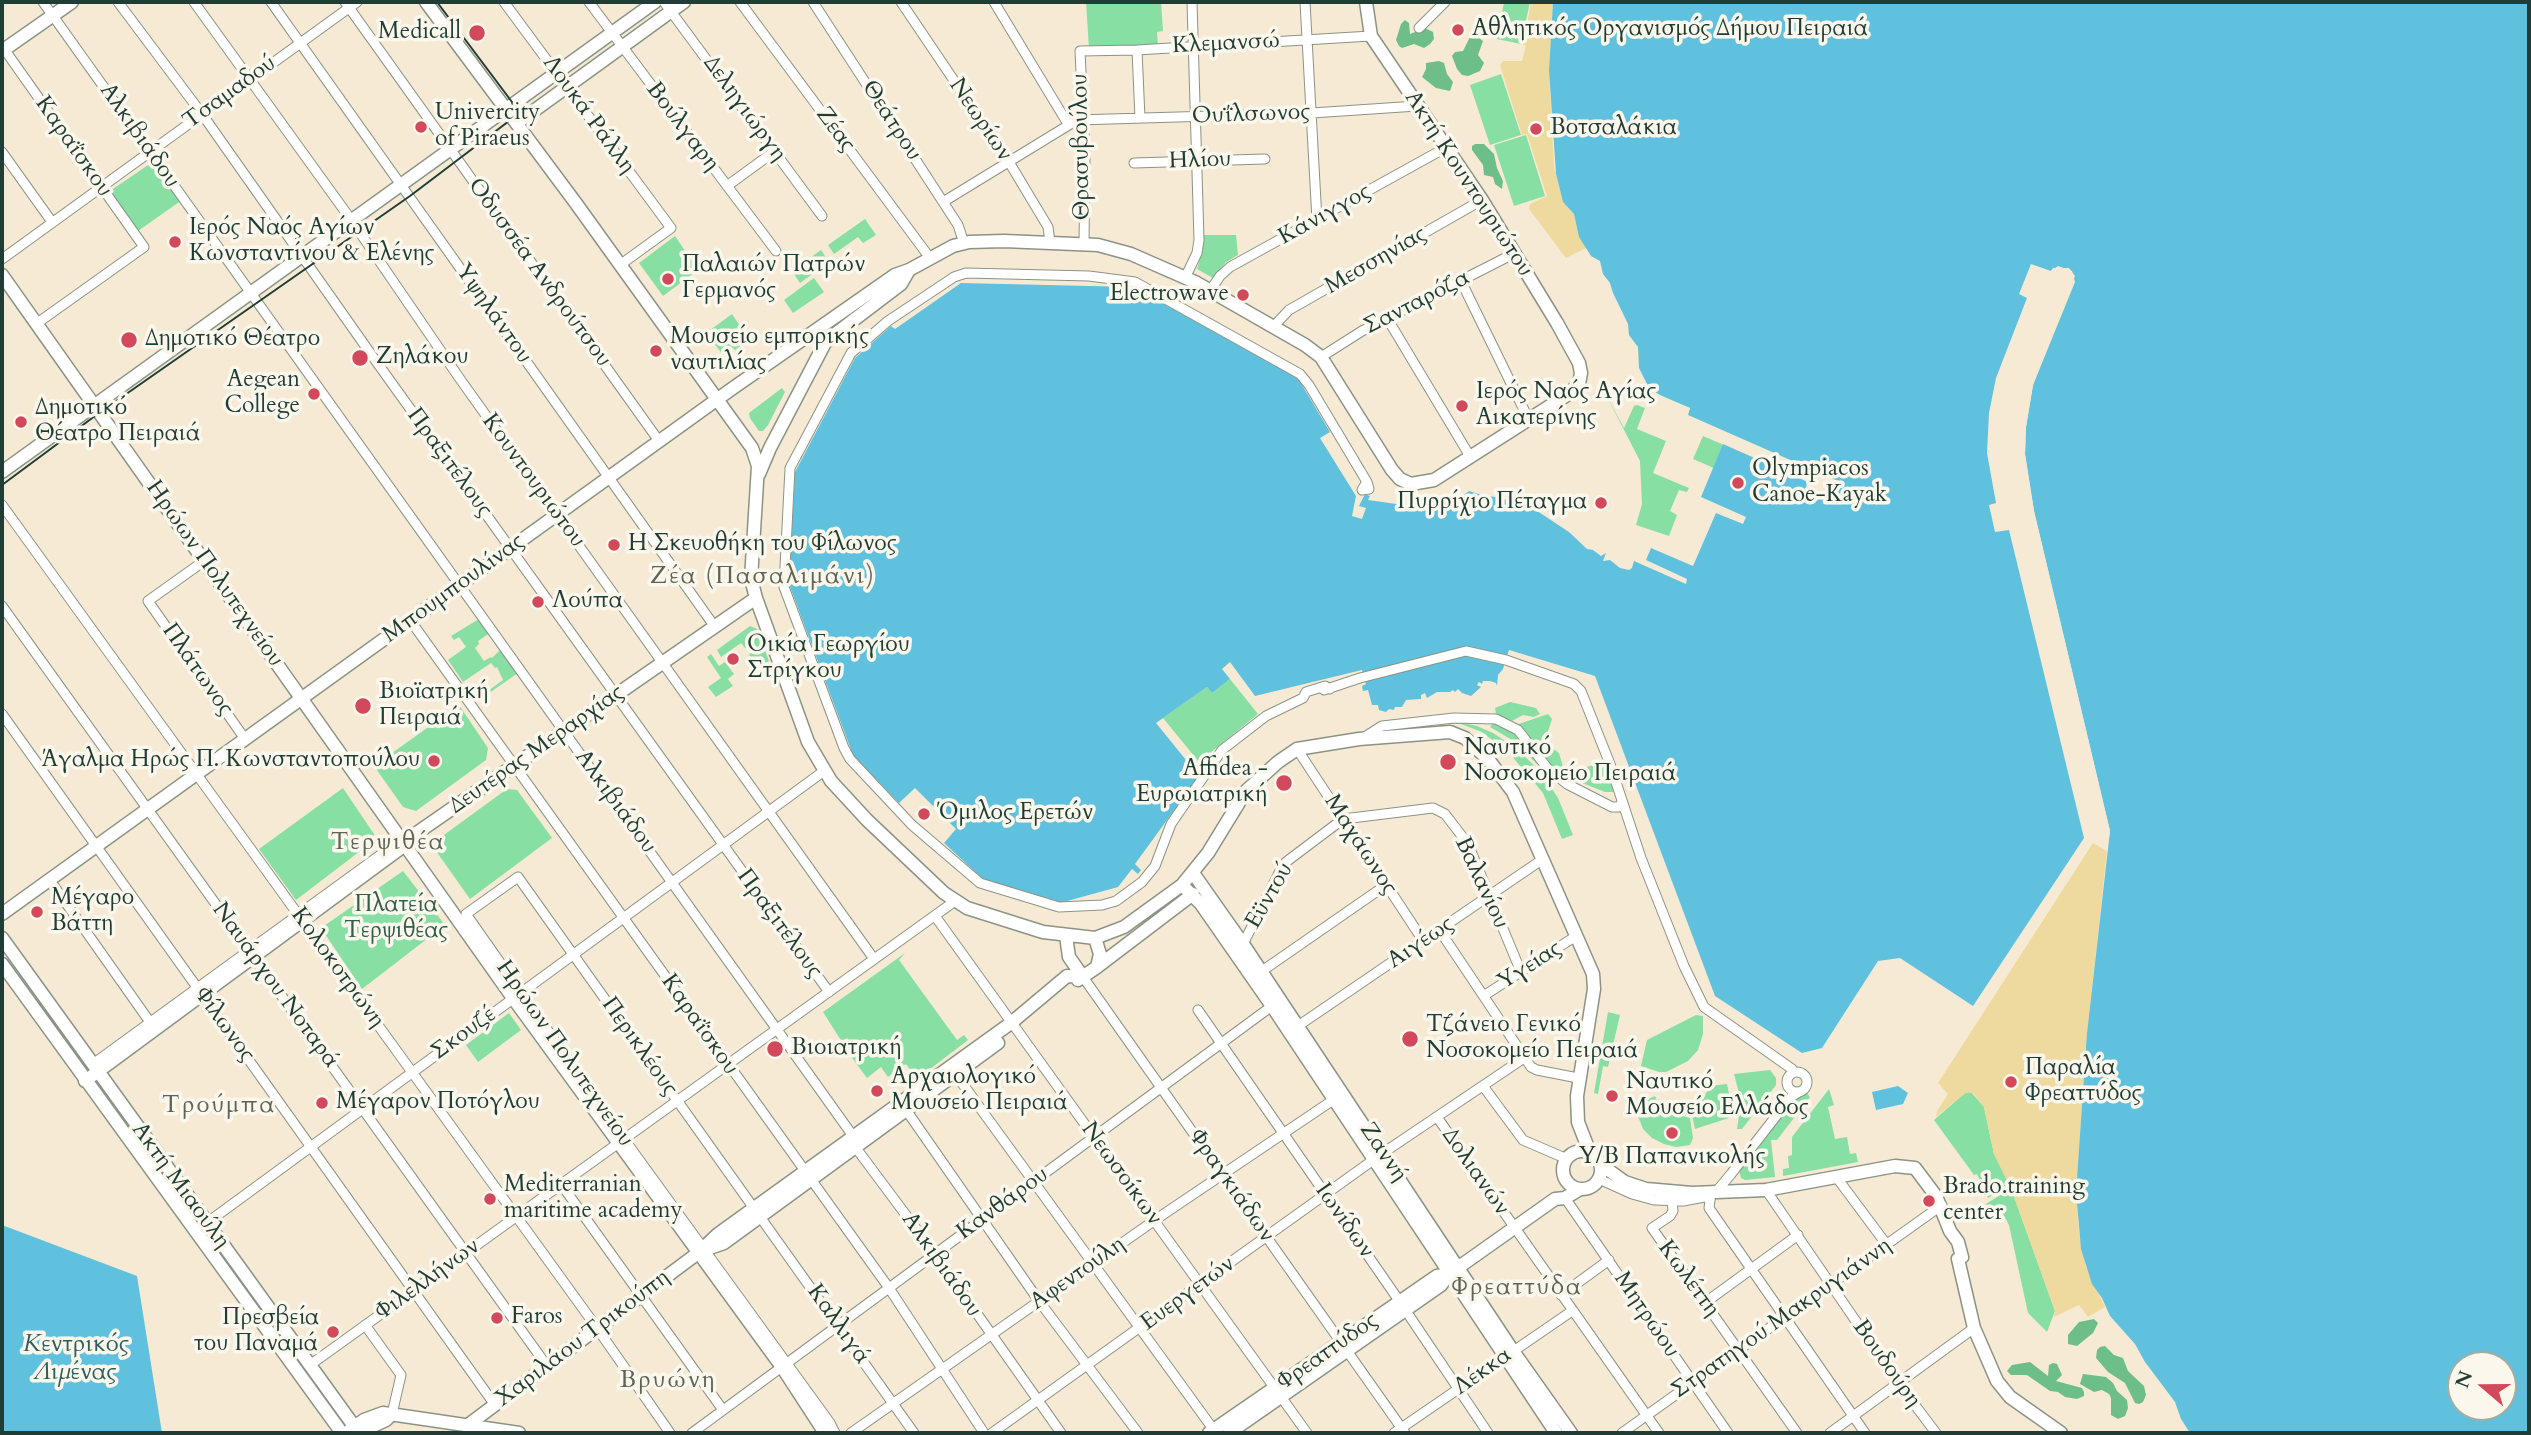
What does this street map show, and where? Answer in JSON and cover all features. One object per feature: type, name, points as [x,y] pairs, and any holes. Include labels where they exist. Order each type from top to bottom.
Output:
[{"type":"main road","points":[[3,49],[72,2]]},
{"type":"main road","points":[[426,2],[752,448],[756,458],[757,481],[751,579],[808,742],[824,771],[842,793],[867,820],[955,901],[979,913],[1021,926],[1066,936],[1095,938],[1125,928],[1182,885],[1193,873],[1246,792],[1278,762],[1297,749],[1359,739],[1450,732],[1465,738],[1488,759],[1513,792],[1593,974],[1594,983],[1578,1078],[1577,1114],[1590,1153],[1625,1182],[1646,1189],[1705,1194],[1766,1190],[1904,1166],[1914,1168],[1942,1205],[1950,1231],[1958,1242],[1962,1257],[1958,1259],[1975,1328],[1992,1371],[2003,1390],[2051,1431]]},
{"type":"main road","points":[[2,472],[654,2]]},
{"type":"main road","points":[[517,123],[622,47],[667,6],[684,2]]},
{"type":"main road","name":"Ακτή Κουντουριώτου","points":[[1366,2],[1371,36],[1482,200],[1579,363],[1581,373],[1576,387],[1529,420]]},
{"type":"main road","points":[[757,481],[770,448],[826,341],[901,284],[909,271],[964,243],[978,241],[1084,244],[1124,251],[1210,291],[1305,345],[1321,357],[1396,475],[1411,484],[1426,483],[1471,458],[1529,420]]},
{"type":"main road","name":"Μπουμπουλίνας","points":[[2,914],[716,400],[895,275],[909,271]]},
{"type":"main road","name":"Ηρώων Πολυτεχνείου","points":[[2,275],[301,698],[462,916],[621,1141],[785,1365],[825,1433]]},
{"type":"main road","name":"Δευτέρας Μεραρχίας","points":[[85,1081],[96,1068],[152,1026],[406,841],[756,598]]},
{"type":"main road","name":"Ζαννή","points":[[1193,873],[1239,948],[1509,1354],[1556,1433]]},
{"type":"main road","name":"Ζαννή","points":[[1182,885],[1262,971],[1276,1003],[1298,1026],[1337,1097]]},
{"type":"main road","name":"Χαριλάου Τρικούπη","points":[[468,1425],[702,1250],[718,1234],[757,1212],[1014,1026],[1067,976],[1083,977],[1193,894]]},
{"type":"main road","name":"Φραγκιάδων","points":[[1066,936],[1069,957],[1083,977]]},
{"type":"main road","name":"Ακτή Μιαούλη","points":[[2,938],[96,1068],[201,1228],[342,1433]]},
{"type":"main road","points":[[1095,938],[1100,954],[1097,967]]},
{"type":"main road","name":"Ακτή Μιαούλη","points":[[2,964],[85,1081],[310,1365],[355,1432]]},
{"type":"main road","points":[[1560,1199],[1565,1165],[1577,1152],[1590,1153]]},
{"type":"main road","points":[[1565,1165],[1570,1184],[1580,1189],[1589,1187],[1599,1179],[1600,1164]]},
{"type":"main road","name":"Φρεαττύδος","points":[[1229,1433],[1279,1393],[1403,1306],[1437,1276],[1454,1271],[1514,1228],[1580,1189]]},
{"type":"main road","name":"Ζαννή","points":[[1509,1354],[1571,1433]]},
{"type":"main road","name":"Φρεαττύδος","points":[[1213,1432],[1279,1393]]},
{"type":"main road","points":[[355,1432],[375,1415],[392,1414],[510,1433]]},
{"type":"street","name":"Αλκιβιάδου","points":[[43,2],[777,1030],[1061,1433]]},
{"type":"street","name":"Πραξιτέλους","points":[[118,2],[202,114],[829,992]]},
{"type":"street","name":"Κουντουριώτου","points":[[194,2],[874,959]]},
{"type":"street","name":"Υψηλάντου","points":[[271,2],[715,627]]},
{"type":"street","name":"Λουκά Ράλλη","points":[[504,2],[671,228],[620,265]]},
{"type":"street","name":"Βούλγαρη","points":[[589,2],[776,251]]},
{"type":"street","name":"Ζέας","points":[[740,2],[930,258]]},
{"type":"street","name":"Θεάτρου","points":[[813,2],[958,225],[964,243]]},
{"type":"street","name":"Νεωρίων","points":[[901,2],[1009,162],[1048,227],[1050,242]]},
{"type":"street","points":[[994,2],[1068,124]]},
{"type":"street","points":[[1185,278],[1198,248],[1198,161],[1192,2]]},
{"type":"street","points":[[1305,2],[1317,220]]},
{"type":"street","points":[[1419,28],[1445,2]]},
{"type":"street","name":"Τσαμαδού","points":[[2,259],[350,4]]},
{"type":"street","name":"Οδυσσέα Ανδρούτσου","points":[[350,4],[659,441]]},
{"type":"street","name":"Δεληγιώργη","points":[[667,6],[822,216]]},
{"type":"street","name":"Κλεμανσώ","points":[[1080,51],[1371,36]]},
{"type":"street","name":"Καραΐσκου","points":[[3,49],[144,247],[36,324]]},
{"type":"street","points":[[1137,50],[1140,118]]},
{"type":"street","name":"Θρασυβούλου","points":[[1080,51],[1084,119],[1084,244]]},
{"type":"street","name":"Ουΐλσωνος","points":[[943,202],[1068,124],[1084,119],[1312,113],[1418,106]]},
{"type":"street","name":"Κάνιγγος","points":[[1210,291],[1230,267],[1447,147]]},
{"type":"street","points":[[727,186],[775,150]]},
{"type":"street","points":[[2,152],[52,222]]},
{"type":"street","name":"Ηλίου","points":[[1134,163],[1265,159]]},
{"type":"street","name":"Μεσσηνίας","points":[[1273,327],[1289,310],[1482,200]]},
{"type":"street","name":"Σανταρόζα","points":[[1321,357],[1387,317],[1515,253]]},
{"type":"street","points":[[1367,482],[1300,374],[1135,282],[1089,276],[965,273],[946,282],[888,321],[851,353],[790,468],[784,587],[850,759],[912,825],[980,883],[1059,907],[1102,905],[1116,901],[1142,882],[1155,866],[1171,824],[1222,750],[1266,716],[1303,698],[1360,678],[1460,651],[1474,651],[1509,661],[1577,686],[1610,764],[1669,927],[1704,1006],[1792,1069]]},
{"type":"street","points":[[1461,281],[1529,420]]},
{"type":"street","points":[[1387,317],[1471,458]]},
{"type":"street","name":"Κολοκοτρώνη","points":[[2,505],[670,1433]]},
{"type":"street","name":"Πλάτωνος","points":[[204,561],[148,601],[245,739]]},
{"type":"street","name":"Ναυάρχου Νοταρά","points":[[2,606],[547,1366]]},
{"type":"street","name":"Καραΐσκου","points":[[410,620],[889,1289],[984,1433]]},
{"type":"street","name":"Φίλωνος","points":[[2,714],[495,1405]]},
{"type":"street","points":[[1359,739],[1382,726],[1432,720],[1488,718],[1512,725],[1525,737],[1555,776],[1612,807],[1619,807],[1622,802]]},
{"type":"street","name":"Μαχάωνος","points":[[1297,749],[1423,942]]},
{"type":"street","name":"Σκουζέ","points":[[201,1228],[824,771]]},
{"type":"street","name":"Βαλανίου","points":[[1343,818],[1430,808],[1440,810],[1468,844],[1521,972]]},
{"type":"street","name":"Εϋντού","points":[[1239,948],[1286,862],[1343,818]]},
{"type":"street","name":"Αιγέως","points":[[1298,1026],[1543,859]]},
{"type":"street","name":"Περικλέους","points":[[462,916],[518,877],[757,1212]]},
{"type":"street","points":[[49,879],[152,1026]]},
{"type":"street","points":[[1262,971],[1386,885]]},
{"type":"street","name":"Φιλελλήνων","points":[[310,1365],[955,901]]},
{"type":"street","name":"Νεωσοίκων","points":[[935,916],[1307,1433]]},
{"type":"street","points":[[1440,931],[1485,995],[1524,1058],[1537,1070],[1578,1078]]},
{"type":"street","name":"Υγείας","points":[[1485,995],[1576,936]]},
{"type":"street","name":"Φραγκιάδων","points":[[1083,977],[1345,1347],[1400,1432]]},
{"type":"street","name":"Κανθάρου","points":[[692,1433],[1276,1003]]},
{"type":"street","name":"Ιωνίδων","points":[[1198,1010],[1488,1433]]},
{"type":"street","name":"Ευεργετών","points":[[992,1433],[1141,1329],[1378,1156],[1524,1058]]},
{"type":"street","points":[[953,1070],[1213,1432]]},
{"type":"street","points":[[1599,1179],[1643,1198],[1672,1201],[1705,1194],[1730,1171],[1785,1099],[1791,1075],[1802,1074],[1807,1082],[1803,1090],[1791,1097],[1705,1194]]},
{"type":"street","points":[[1483,1086],[1522,1140],[1565,1165]]},
{"type":"street","points":[[1788,1088],[1799,1092]]},
{"type":"street","name":"Αφεντούλη","points":[[850,1433],[1155,1220],[1337,1097]]},
{"type":"street","points":[[904,1107],[1039,1301],[1138,1433]]},
{"type":"street","name":"Δολιανών","points":[[1437,1117],[1659,1433]]},
{"type":"street","points":[[1837,1178],[1887,1245]]},
{"type":"street","points":[[562,1184],[723,1410]]},
{"type":"street","name":"Βουδούρη","points":[[1766,1190],[1899,1384],[1936,1433]]},
{"type":"street","points":[[1705,1194],[1709,1208],[1865,1433]]},
{"type":"street","name":"Μητρώου","points":[[1560,1199],[1609,1261],[1728,1433]]},
{"type":"street","name":"Κωλέττη","points":[[1672,1201],[1673,1211],[1670,1216],[1652,1228],[1797,1433]]},
{"type":"street","name":"Στρατηγού Μακρυγιάννη","points":[[1622,1433],[1942,1205]]},
{"type":"street","name":"Καλλιγά","points":[[757,1212],[914,1433]]},
{"type":"street","points":[[1706,1302],[1798,1235]]},
{"type":"street","points":[[1561,1295],[1609,1261]]},
{"type":"street","name":"Λέκκα","points":[[1400,1432],[1572,1311]]},
{"type":"street","points":[[365,1325],[401,1375],[392,1414]]},
{"type":"street","points":[[1830,1433],[1975,1328]]},
{"type":"street","name":"Ηρώων Πολυτεχνείου","points":[[785,1365],[835,1433]]},
{"type":"green space","points":[[1086,2],[1161,2],[1163,31],[1157,32],[1158,45],[1089,48]]},
{"type":"green space","points":[[1504,2],[1530,2],[1521,44],[1497,39]]},
{"type":"green space","points":[[1405,20],[1409,23],[1410,34],[1425,28],[1433,32],[1434,39],[1424,48],[1414,44],[1402,48],[1396,40]]},
{"type":"green space","points":[[1471,35],[1483,41],[1478,55],[1484,63],[1480,71],[1468,76],[1462,75],[1457,69],[1452,56],[1455,52],[1463,51]]},
{"type":"green space","points":[[1426,63],[1444,63],[1453,82],[1450,91],[1436,88],[1422,77]]},
{"type":"green space","points":[[1501,74],[1521,135],[1490,145],[1470,85]]},
{"type":"green space","points":[[1526,135],[1545,196],[1514,206],[1494,145]]},
{"type":"green space","points":[[1475,144],[1484,144],[1494,154],[1503,181],[1502,189],[1495,184],[1493,177],[1484,175],[1483,165],[1472,150]]},
{"type":"green space","points":[[154,161],[182,200],[138,231],[110,191]]},
{"type":"green space","points":[[865,219],[876,235],[863,243],[858,237],[834,254],[828,245]]},
{"type":"green space","points":[[1203,235],[1236,235],[1238,255],[1226,262],[1213,278],[1197,269],[1203,249]]},
{"type":"green space","points":[[675,236],[698,270],[663,296],[639,263]]},
{"type":"green space","points":[[821,250],[829,262],[800,283],[792,271]]},
{"type":"green space","points":[[814,278],[824,292],[793,313],[784,300]]},
{"type":"green space","points":[[732,314],[740,326],[731,333],[741,346],[735,350],[731,346],[723,352],[724,356],[706,333]]},
{"type":"green space","points":[[782,388],[785,392],[768,425],[763,431],[759,431],[749,413]]},
{"type":"green space","points":[[1604,391],[1624,428],[1634,406],[1645,408],[1637,429],[1666,441],[1653,473],[1689,488],[1687,492],[1679,490],[1670,511],[1677,515],[1669,536],[1636,525],[1642,504],[1640,461]]},
{"type":"green space","name":"Olympiacos Canoe-Kayak","points":[[1703,436],[1773,466],[1752,517],[1716,469],[1693,459]]},
{"type":"green space","points":[[479,619],[490,633],[478,641],[479,644],[475,648],[484,661],[492,658],[501,649],[518,673],[482,698],[481,696],[503,680],[497,667],[491,663],[463,682],[448,660],[466,647],[459,637],[454,640],[451,636]]},
{"type":"green space","points":[[750,626],[757,629],[769,661],[766,663],[761,656],[753,661],[748,646],[745,648],[741,643],[721,657],[717,650]]},
{"type":"green space","points":[[711,654],[719,666],[725,662],[734,674],[728,679],[733,686],[716,697],[708,687],[721,678],[707,657]]},
{"type":"green space","points":[[1230,679],[1258,714],[1199,762],[1163,718],[1207,687],[1212,693]]},
{"type":"green space","points":[[1510,702],[1536,708],[1540,714],[1534,717],[1523,715],[1512,721],[1496,714],[1495,708]]},
{"type":"green space","points":[[459,705],[488,748],[486,760],[416,811],[403,807],[374,766]]},
{"type":"green space","points":[[1548,714],[1552,719],[1547,741],[1559,753],[1564,770],[1560,774],[1537,764],[1512,740],[1490,727],[1494,722],[1516,725]]},
{"type":"green space","points":[[1455,721],[1493,733],[1515,747],[1541,772],[1558,798],[1573,835],[1562,839],[1543,793],[1510,754],[1482,732],[1461,724],[1441,723]]},
{"type":"green space","points":[[1601,762],[1606,763],[1614,792],[1605,792],[1570,778],[1568,774]]},
{"type":"green space","name":"Πλατεία Τερψιθέας","points":[[343,788],[374,834],[372,842],[296,900],[259,849]]},
{"type":"green space","name":"Πλατεία Τερψιθέας","points":[[507,789],[517,790],[552,838],[470,899],[436,851],[437,840]]},
{"type":"green space","name":"Πλατεία Τερψιθέας","points":[[403,871],[445,925],[362,989],[321,928]]},
{"type":"green space","points":[[905,953],[899,960],[957,1040],[964,1035],[968,1040],[917,1079],[906,1064],[888,1077],[881,1067],[867,1078],[847,1051],[853,1046],[847,1038],[842,1042],[823,1012]]},
{"type":"green space","points":[[1608,1012],[1620,1015],[1608,1067],[1603,1066],[1598,1094],[1594,1093]]},
{"type":"green space","points":[[509,1013],[521,1030],[478,1062],[466,1045]]},
{"type":"green space","points":[[1696,1015],[1703,1016],[1703,1034],[1698,1050],[1688,1061],[1666,1072],[1641,1066],[1647,1040]]},
{"type":"green space","points":[[1770,1070],[1776,1078],[1776,1085],[1742,1129],[1737,1129],[1741,1101],[1734,1074]]},
{"type":"green space","points":[[1727,1084],[1730,1099],[1729,1118],[1695,1129],[1692,1116],[1685,1116],[1687,1108],[1704,1098],[1709,1086]]},
{"type":"green space","points":[[1829,1089],[1834,1105],[1828,1107],[1835,1139],[1847,1137],[1850,1154],[1856,1153],[1858,1162],[1783,1176],[1783,1169],[1789,1168],[1788,1156],[1792,1155],[1792,1137]]},
{"type":"green space","points":[[1971,1092],[1984,1107],[1994,1154],[2010,1186],[1988,1198],[1977,1174],[1974,1175],[1934,1120],[1965,1093]]},
{"type":"green space","points":[[1807,1093],[1810,1097],[1777,1140],[1771,1140],[1775,1177],[1745,1180],[1741,1178],[1739,1170],[1793,1097]]},
{"type":"green space","points":[[1655,1096],[1668,1112],[1690,1118],[1693,1138],[1690,1145],[1676,1147],[1664,1144],[1643,1129],[1634,1106]]},
{"type":"green space","points":[[2011,1188],[2055,1311],[2047,1332],[2028,1313],[2009,1225],[2001,1210],[1994,1213],[1992,1209],[1989,1211],[1986,1204]]},
{"type":"green space","points":[[2094,1319],[2098,1323],[2093,1333],[2077,1346],[2068,1344],[2068,1335],[2079,1322]]},
{"type":"green space","points":[[2105,1346],[2114,1355],[2123,1358],[2128,1371],[2144,1386],[2146,1395],[2143,1402],[2135,1403],[2125,1383],[2108,1372],[2096,1358],[2097,1350]]},
{"type":"green space","points":[[2030,1362],[2048,1376],[2049,1365],[2057,1364],[2062,1375],[2056,1381],[2082,1388],[2084,1396],[2077,1399],[2065,1397],[2050,1391],[2027,1375],[2011,1375],[2007,1371],[2012,1365]]},
{"type":"green space","points":[[2083,1374],[2106,1377],[2113,1383],[2127,1400],[2125,1416],[2118,1419],[2111,1415],[2109,1394],[2102,1390],[2094,1392],[2080,1384]]},
{"type":"sand","name":"Βοτσαλάκια","points":[[1531,2],[1553,2],[1549,70],[1554,167],[1563,202],[1574,214],[1586,248],[1566,258],[1529,209],[1530,204],[1547,196],[1527,134],[1522,135],[1500,65],[1503,61],[1522,61]]},
{"type":"sand","name":"Παραλία Φρεαττύδος","points":[[2093,843],[2107,851],[2087,1033],[2076,1192],[2079,1233],[2086,1266],[2105,1307],[2088,1317],[2079,1305],[2054,1317],[2055,1311],[2011,1189],[1994,1154],[1984,1107],[1974,1094],[1967,1092],[1936,1117],[1948,1094],[1938,1083]]},
{"type":"water","points":[[1553,2],[2529,2],[2529,1433],[2190,1433],[2175,1402],[2135,1344],[2110,1316],[2092,1284],[2081,1249],[2076,1192],[2087,1033],[2110,831],[2034,511],[2025,454],[2026,427],[2033,385],[2075,276],[2069,268],[2053,268],[2051,271],[2031,264],[2019,294],[2027,298],[1996,378],[1989,413],[1987,453],[1996,503],[1989,505],[1995,532],[2009,530],[2084,838],[1973,1006],[1900,958],[1878,961],[1822,1048],[1802,1053],[1715,996],[1595,676],[1509,650],[1503,669],[1498,675],[1497,686],[1490,681],[1483,681],[1482,684],[1479,682],[1477,685],[1481,687],[1471,696],[1458,689],[1455,692],[1437,692],[1427,698],[1425,693],[1421,695],[1421,699],[1406,700],[1402,707],[1386,712],[1379,710],[1378,705],[1372,705],[1368,690],[1363,691],[1362,686],[1366,684],[1362,670],[1255,696],[1230,662],[1222,669],[1230,679],[1212,693],[1207,687],[1156,723],[1199,776],[1135,864],[1141,870],[1138,874],[1132,869],[1118,887],[1060,903],[983,879],[944,843],[956,829],[915,788],[899,803],[853,755],[789,584],[795,472],[855,358],[891,326],[895,329],[961,283],[1133,287],[1290,374],[1299,380],[1330,432],[1320,438],[1356,496],[1352,516],[1362,519],[1366,508],[1359,506],[1365,494],[1370,496],[1368,500],[1418,507],[1448,498],[1451,501],[1455,499],[1454,496],[1461,497],[1469,491],[1485,496],[1496,497],[1498,494],[1501,500],[1510,499],[1519,506],[1528,505],[1569,532],[1587,549],[1601,556],[1606,553],[1603,561],[1610,560],[1620,568],[1629,570],[1634,561],[1686,584],[1687,579],[1646,560],[1651,548],[1693,566],[1716,513],[1743,524],[1746,517],[1701,497],[1723,444],[1808,482],[1804,491],[1830,502],[1838,482],[1687,415],[1690,408],[1666,399],[1649,388],[1639,368],[1638,347],[1629,335],[1628,324],[1610,283],[1603,274],[1600,261],[1591,256],[1579,237],[1574,214],[1563,202],[1556,174],[1549,70]]},
{"type":"water","points":[[1898,1086],[1908,1093],[1903,1104],[1876,1110],[1872,1092]]},
{"type":"water","name":"Κεντρικός Λιμένας","points":[[2,1225],[137,1276],[162,1433],[2,1433]]},
{"type":"pier","points":[[2058,266],[2072,271],[2075,282],[2033,385],[2026,427],[2025,454],[2034,511],[2110,831],[2107,851],[2104,849],[2107,831],[2031,512],[2021,454],[2022,426],[2030,384],[2071,281],[2067,271],[2051,271]]},
{"type":"pier","points":[[1653,392],[1690,408],[1688,415],[1838,481],[1832,495],[1830,494],[1834,482],[1684,415],[1686,410],[1651,395]]},
{"type":"tram line","points":[[2,485],[99,413],[410,196],[513,118],[515,115],[512,102],[437,2]]},
{"type":"place","name":"Αθλητικός Οργανισμός Δήμου Πειραιά","points":[[1458,30]]},
{"type":"place","name":"Medicall","points":[[477,33]]},
{"type":"place","name":"Univercity of Piraeus","points":[[421,127]]},
{"type":"place","name":"Βοτσαλάκια","points":[[1536,129]]},
{"type":"place","name":"Ιερός Ναός Αγίων Κωνσταντίνου & Ελένης","points":[[175,242]]},
{"type":"place","name":"Παλαιών Πατρών Γερμανός","points":[[668,279]]},
{"type":"place","name":"Electrowave","points":[[1243,295]]},
{"type":"place","name":"Δημοτικό Θέατρο","points":[[129,340]]},
{"type":"place","name":"Μουσείο εμπορικής ναυτιλίας","points":[[656,351]]},
{"type":"place","name":"Ζηλάκου","points":[[360,358]]},
{"type":"place","name":"Aegean College","points":[[314,394]]},
{"type":"place","name":"Ιερός Ναός Αγίας Αικατερίνης","points":[[1462,406]]},
{"type":"place","name":"Δημοτικό Θέατρο Πειραιά","points":[[21,422]]},
{"type":"place","name":"Olympiacos Canoe-Kayak","points":[[1738,483]]},
{"type":"place","name":"Πυρρίχιο Πέταγμα","points":[[1601,503]]},
{"type":"place","name":"Η Σκευοθήκη του Φίλωνος","points":[[614,545]]},
{"type":"place","name":"Λούπα","points":[[538,602]]},
{"type":"place","name":"Οικία Γεωργίου Στρίγκου","points":[[733,659]]},
{"type":"place","name":"Βιοϊατρική Πειραιά","points":[[363,706]]},
{"type":"place","name":"Άγαλμα Ηρώς Π. Κωνσταντοπούλου","points":[[434,761]]},
{"type":"place","name":"Ναυτικό Νοσοκομείο Πειραιά","points":[[1448,762]]},
{"type":"place","name":"Affidea - Ευρωιατρική","points":[[1284,783]]},
{"type":"place","name":"Όμιλος Ερετών","points":[[924,814]]},
{"type":"place","name":"Μέγαρο Βάττη","points":[[37,912]]},
{"type":"place","name":"Τζάνειο Γενικό Νοσοκομείο Πειραιά","points":[[1410,1039]]},
{"type":"place","name":"Βιοιατρική","points":[[775,1049]]},
{"type":"place","name":"Παραλία Φρεαττύδος","points":[[2011,1082]]},
{"type":"place","name":"Αρχαιολογικό Μουσείο Πειραιά","points":[[877,1091]]},
{"type":"place","name":"Ναυτικό Μουσείο Ελλάδος","points":[[1612,1096]]},
{"type":"place","name":"Μέγαρον Ποτόγλου","points":[[322,1103]]},
{"type":"place","name":"Υ/Β Παπανικολής","points":[[1672,1133]]},
{"type":"place","name":"Mediterranian maritime academy","points":[[490,1199]]},
{"type":"place","name":"Brado.training center","points":[[1929,1201]]},
{"type":"place","name":"Faros","points":[[497,1318]]},
{"type":"place","name":"Πρεσβεία του Παναμά","points":[[333,1332]]},
{"type":"district","name":"Ζέα (Πασαλιμάνι)","points":[[763,577]]},
{"type":"district","name":"Τερψιθέα","points":[[388,843]]},
{"type":"district","name":"Τρούμπα","points":[[219,1106]]},
{"type":"district","name":"Φρεαττύδα","points":[[1517,1288]]},
{"type":"district","name":"Βρυώνη","points":[[668,1381]]}]
